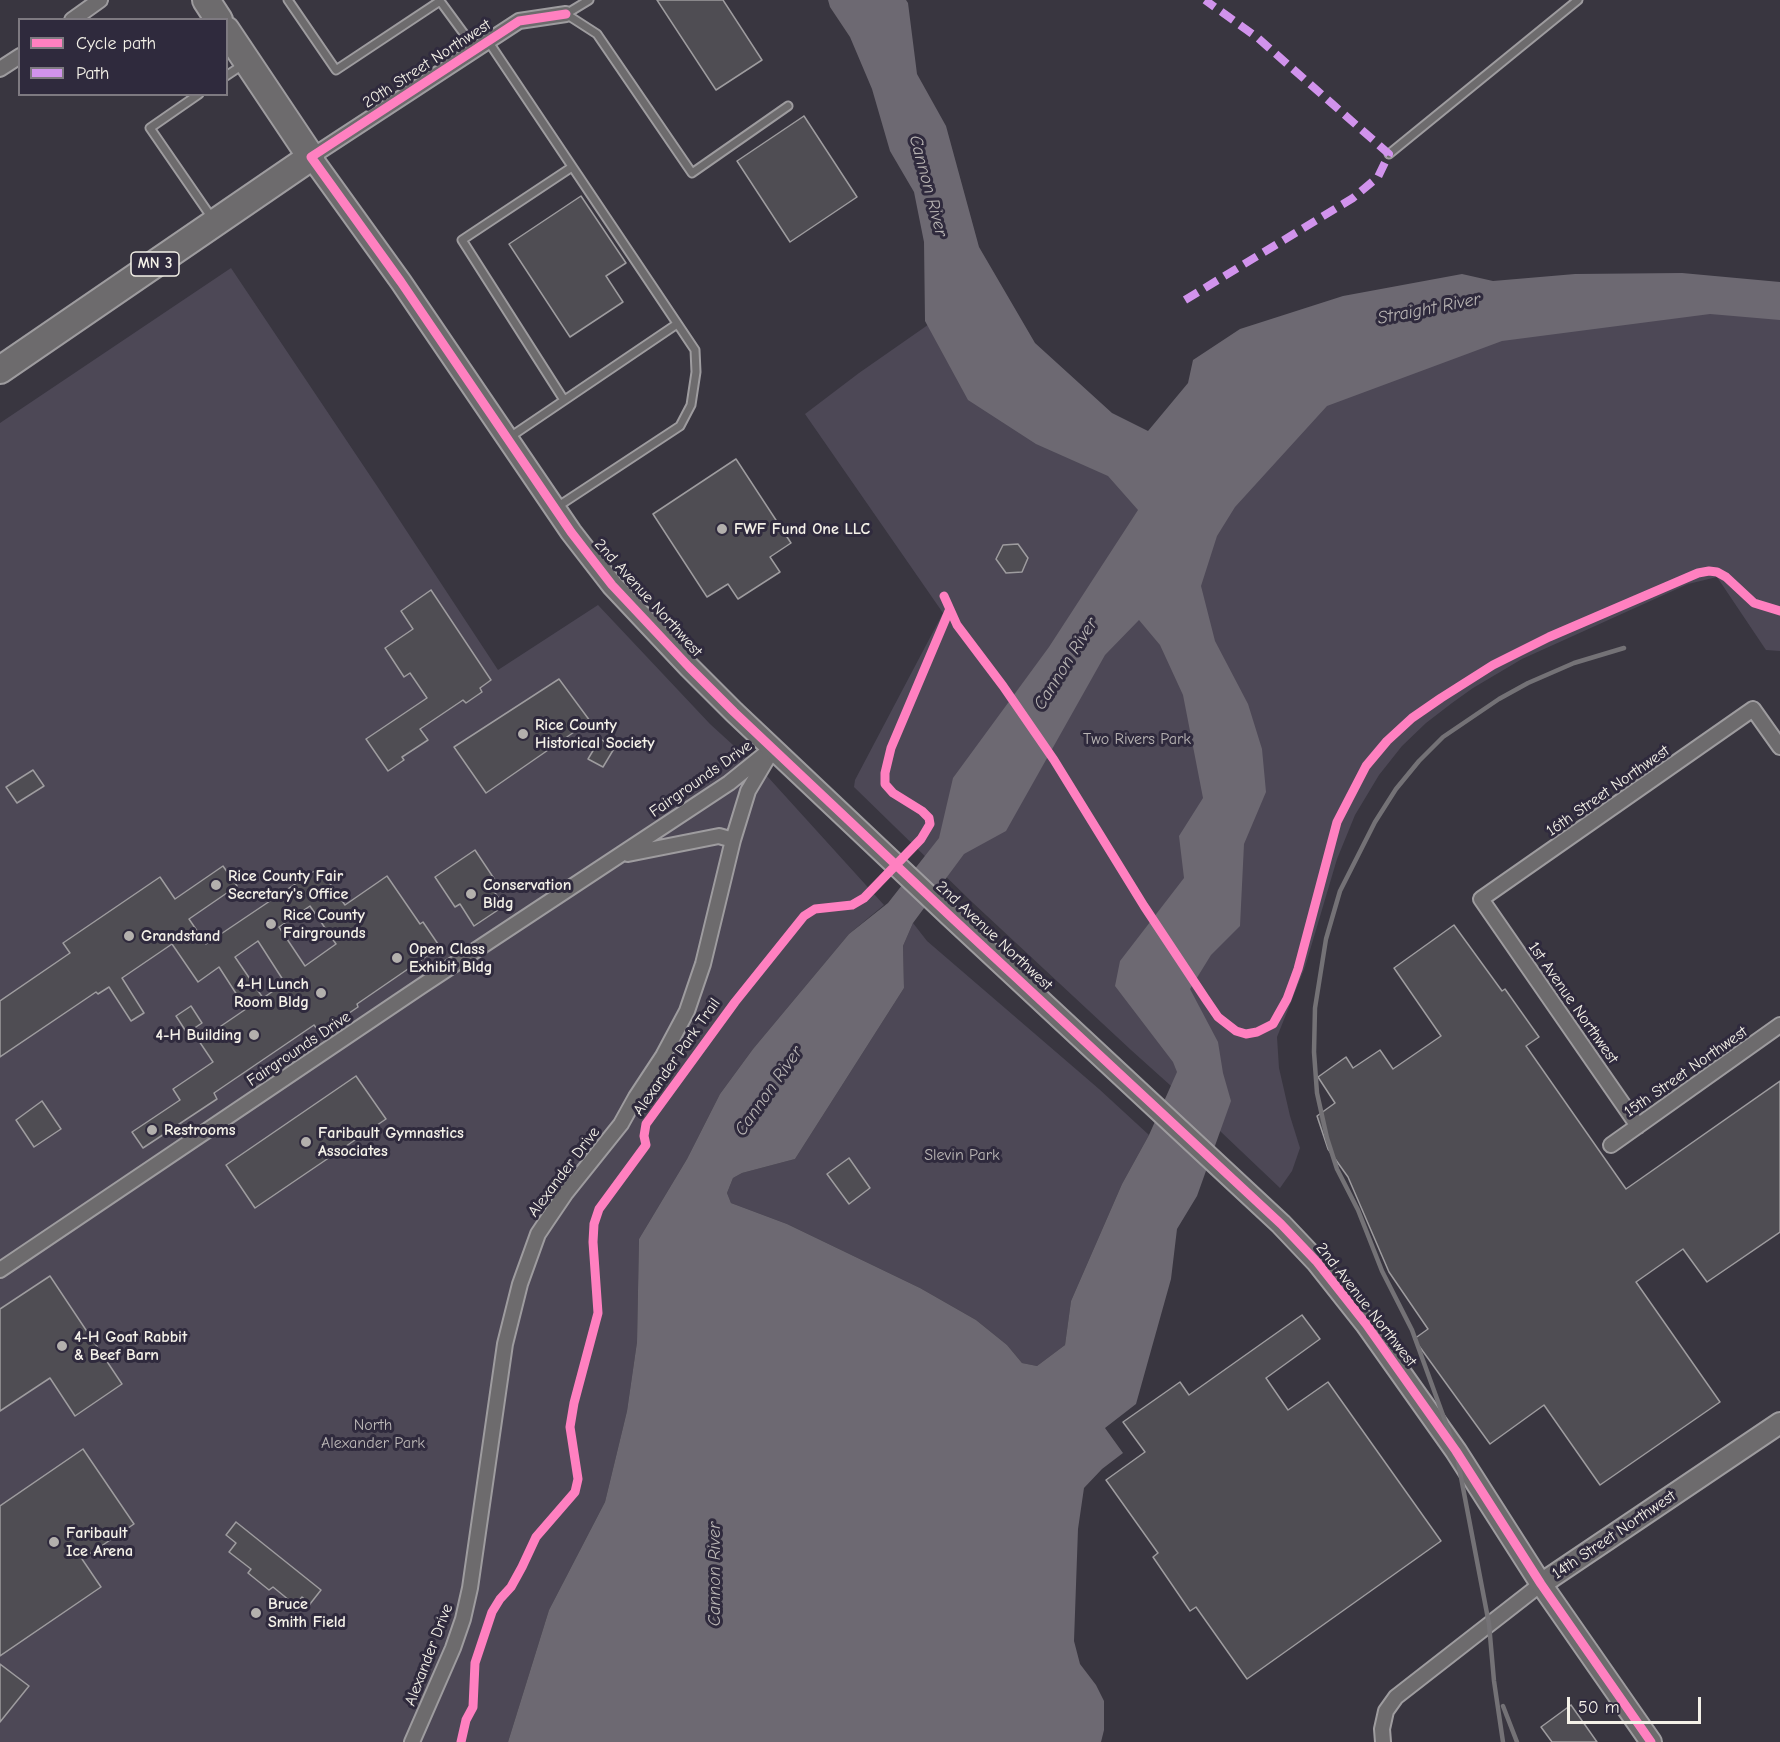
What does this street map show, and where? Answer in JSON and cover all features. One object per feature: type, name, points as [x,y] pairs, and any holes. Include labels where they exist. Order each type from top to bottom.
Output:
[{"type":"highway","points":[[206,0],[218,18]]},
{"type":"highway","name":"2nd Avenue Northwest","points":[[228,33],[311,157]]},
{"type":"highway","name":"20th Street Northwest","points":[[0,370],[311,157]]},
{"type":"street","points":[[75,18],[100,0]]},
{"type":"street","name":"20th Street Northwest","points":[[311,157],[519,21],[566,14]]},
{"type":"street","points":[[0,69],[18,57]]},
{"type":"street","name":"2nd Avenue Northwest","points":[[311,157],[401,282],[555,508],[612,585],[689,667],[950,916],[1281,1224],[1317,1262],[1366,1324],[1456,1451],[1541,1584],[1651,1742]]},
{"type":"street","name":"16th Street Northwest","points":[[1481,899],[1753,709],[1780,747]]},
{"type":"street","name":"Alexander Drive","points":[[412,1742],[453,1648],[463,1619],[470,1588],[505,1344],[520,1284],[538,1234],[565,1194],[621,1124],[663,1056],[687,1011],[706,954],[733,840],[748,791],[774,747]]},
{"type":"street","name":"Fairgrounds Drive","points":[[0,1270],[729,783],[774,747]]},
{"type":"street","name":"Fairgrounds Drive","points":[[617,857],[650,848],[719,836],[733,840]]},
{"type":"street","name":"1st Avenue Northwest","points":[[1481,899],[1638,1126]]},
{"type":"street","name":"15th Street Northwest","points":[[1611,1145],[1780,1025]]},
{"type":"street","name":"14th Street Northwest","points":[[1383,1736],[1386,1711],[1395,1697],[1408,1686],[1541,1584],[1780,1423]]},
{"type":"lane","points":[[288,0],[336,70],[440,1],[476,50]]},
{"type":"lane","points":[[589,0],[566,14],[597,34],[692,173],[788,106]]},
{"type":"lane","points":[[1389,154],[1578,0]]},
{"type":"lane","points":[[488,41],[695,350],[696,372],[691,405],[680,426],[555,508]]},
{"type":"lane","points":[[228,75],[248,62]]},
{"type":"lane","points":[[197,96],[150,128],[216,222]]},
{"type":"lane","points":[[564,400],[462,240],[572,167]]},
{"type":"lane","points":[[507,439],[677,324]]},
{"type":"green space","name":"North Alexander Park","points":[[231,268],[498,670],[598,605],[710,724],[767,776],[884,905],[849,934],[753,1049],[720,1094],[687,1159],[639,1239],[637,1342],[627,1411],[605,1502],[549,1610],[508,1742],[0,1742],[0,423]]},
{"type":"green space","name":"Two Rivers Park","points":[[1780,299],[1780,651],[1766,650],[1717,577],[1688,584],[1522,659],[1452,703],[1402,746],[1379,775],[1355,815],[1337,859],[1305,967],[1277,1037],[1279,1068],[1300,1148],[1292,1171],[1280,1188],[972,902],[854,787],[855,780],[943,613],[805,414],[955,306],[1171,473],[1284,359]]},
{"type":"green space","name":"Slevin Park","points":[[913,923],[927,941],[1149,1135],[1122,1184],[1071,1301],[1065,1345],[1037,1366],[1022,1363],[1007,1345],[976,1320],[920,1288],[787,1224],[731,1203],[727,1193],[733,1178],[742,1173],[795,1159],[904,988],[903,946]]},
{"type":"water","points":[[828,0],[906,0],[917,74],[946,126],[979,247],[1035,343],[1112,413],[1148,431],[1188,383],[1193,360],[1240,329],[1343,296],[1462,274],[1493,281],[1575,274],[1682,273],[1780,282],[1780,320],[1710,314],[1502,341],[1327,406],[1235,507],[1217,536],[1201,586],[1215,641],[1248,704],[1262,749],[1266,792],[1244,844],[1240,926],[1211,955],[1190,989],[1218,1042],[1231,1101],[1197,1196],[1177,1229],[1171,1279],[1136,1404],[1105,1428],[1123,1453],[1102,1469],[1084,1488],[1078,1529],[1074,1641],[1080,1664],[1096,1685],[1104,1701],[1104,1730],[1101,1742],[508,1742],[549,1610],[605,1502],[627,1411],[637,1342],[639,1239],[687,1159],[720,1094],[753,1049],[849,934],[888,903],[939,838],[953,778],[1049,647],[1138,510],[1108,476],[1036,444],[968,400],[925,321],[924,242],[914,192],[890,151],[872,89],[850,37],[830,7]],"holes":[[[1139,620],[1160,645],[1183,695],[1203,798],[1179,836],[1184,878],[1120,961],[1115,986],[1173,1062],[1177,1072],[1149,1135],[1122,1184],[1071,1301],[1065,1345],[1037,1366],[1022,1363],[1007,1345],[976,1320],[920,1288],[787,1224],[731,1203],[727,1193],[733,1178],[742,1173],[795,1159],[904,988],[903,946],[913,923],[964,854],[1006,831],[1105,655]]]},
{"type":"building","points":[[657,0],[723,0],[762,60],[716,90]]},
{"type":"building","points":[[804,116],[857,197],[790,242],[737,161]]},
{"type":"building","points":[[581,196],[626,263],[606,276],[623,302],[570,337],[509,244]]},
{"type":"building","name":"FWF Fund One LLC","points":[[736,459],[791,543],[770,557],[780,572],[738,599],[728,584],[707,597],[653,514]]},
{"type":"building","points":[[1018,544],[1028,558],[1022,572],[1006,573],[996,559],[1003,545]]},
{"type":"building","points":[[431,590],[491,680],[480,688],[482,692],[466,703],[463,700],[420,729],[428,740],[402,757],[404,760],[388,771],[366,739],[427,698],[410,673],[404,677],[385,648],[413,629],[401,611]]},
{"type":"building","name":"Rice County Historical Society","points":[[559,679],[590,721],[486,793],[454,747]]},
{"type":"building","points":[[600,739],[615,747],[603,767],[588,759]]},
{"type":"building","points":[[33,770],[44,786],[17,803],[6,787]]},
{"type":"building","name":"Conservation Bldg","points":[[475,850],[495,880],[489,884],[504,906],[474,926],[460,904],[455,907],[435,877]]},
{"type":"building","points":[[223,866],[237,886],[189,919],[206,944],[319,868],[345,905],[387,876],[420,924],[423,922],[440,947],[357,1004],[358,1007],[320,1033],[314,1025],[214,1093],[217,1099],[143,1148],[132,1132],[180,1100],[173,1089],[213,1062],[199,1041],[246,1009],[219,967],[198,982],[172,944],[122,978],[144,1013],[131,1021],[109,987],[98,994],[96,992],[0,1057],[0,1001],[70,953],[63,943],[160,877],[175,899]],"holes":[[[310,906],[336,944],[305,966],[279,927]],[[258,941],[285,983],[263,998],[235,957]]]},
{"type":"building","points":[[1454,925],[1502,991],[1505,989],[1539,1037],[1526,1046],[1626,1189],[1780,1081],[1780,1232],[1707,1282],[1683,1249],[1636,1282],[1720,1402],[1600,1485],[1544,1405],[1490,1444],[1414,1339],[1428,1329],[1389,1272],[1348,1177],[1328,1149],[1317,1116],[1335,1103],[1318,1077],[1346,1057],[1353,1068],[1380,1050],[1393,1069],[1441,1036],[1394,968]]},
{"type":"building","points":[[191,1006],[202,1023],[187,1033],[176,1016]]},
{"type":"building","name":"Faribault Gymnastics Associates","points":[[356,1076],[386,1119],[255,1208],[226,1165]]},
{"type":"building","points":[[42,1101],[61,1129],[34,1147],[16,1120]]},
{"type":"building","points":[[849,1158],[870,1188],[849,1204],[827,1174]]},
{"type":"building","name":"4-H Goat Rabbit & Beef Barn","points":[[50,1276],[122,1384],[75,1416],[50,1378],[0,1411],[0,1309]]},
{"type":"building","points":[[1302,1315],[1320,1339],[1266,1378],[1288,1410],[1328,1382],[1441,1541],[1247,1679],[1196,1607],[1190,1611],[1153,1557],[1158,1553],[1106,1480],[1145,1452],[1123,1422],[1180,1382],[1189,1395]]},
{"type":"building","name":"Faribault Ice Arena","points":[[83,1449],[134,1524],[82,1559],[101,1587],[0,1656],[0,1506]]},
{"type":"building","points":[[236,1522],[321,1590],[310,1604],[302,1597],[295,1605],[273,1587],[269,1590],[248,1573],[251,1569],[229,1552],[236,1543],[226,1535]]},
{"type":"building","points":[[0,1664],[29,1686],[0,1722]]},
{"type":"building","points":[[1571,1705],[1597,1742],[1552,1742],[1541,1727]]},
{"type":"railway","points":[[1503,1742],[1489,1624],[1456,1451],[1412,1330],[1382,1271],[1358,1210],[1337,1169],[1327,1138],[1317,1093],[1314,1052],[1315,1008],[1326,939],[1340,891],[1375,822],[1396,789],[1419,761],[1443,737],[1499,699],[1528,683],[1574,663],[1624,648]]},
{"type":"railway","points":[[1503,1706],[1517,1742]]},
{"type":"marked path","points":[[1185,300],[1353,198],[1378,177],[1389,154],[1258,38],[1205,0]]},
{"type":"cycle path","points":[[566,14],[519,21],[311,157],[401,282],[571,532],[612,585],[734,712],[1281,1224],[1317,1262],[1366,1324],[1456,1451],[1541,1584],[1651,1742]]},
{"type":"cycle path","points":[[944,596],[957,625],[1054,760],[1144,906],[1218,1017],[1236,1031],[1246,1034],[1257,1032],[1273,1024],[1287,999],[1298,969],[1337,822],[1366,766],[1387,741],[1412,718],[1493,665],[1549,637],[1698,573],[1717,572],[1726,577],[1754,603],[1780,611]]},
{"type":"cycle path","name":"Alexander Park Trail","points":[[461,1742],[466,1720],[473,1707],[475,1663],[492,1612],[511,1587],[536,1537],[575,1492],[578,1479],[570,1427],[574,1403],[598,1313],[593,1242],[594,1224],[599,1209],[646,1145],[644,1136],[646,1124],[735,1002],[804,916],[815,909],[852,905],[864,898],[921,839],[930,824],[929,818],[922,811],[893,793],[885,784],[885,773],[891,748],[949,611]]},
{"type":"place","name":"FWF Fund One LLC","points":[[722,529]]},
{"type":"place","name":"Rice County Historical Society","points":[[523,734]]},
{"type":"place","name":"Rice County Fair Secretary's Office","points":[[216,885]]},
{"type":"place","name":"Conservation Bldg","points":[[471,894]]},
{"type":"place","name":"Rice County Fairgrounds","points":[[271,924]]},
{"type":"place","name":"Grandstand","points":[[129,936]]},
{"type":"place","name":"Open Class Exhibit Bldg","points":[[397,958]]},
{"type":"place","name":"4-H Lunch Room Bldg","points":[[321,993]]},
{"type":"place","name":"4-H Building","points":[[254,1035]]},
{"type":"place","name":"Restrooms","points":[[152,1130]]},
{"type":"place","name":"Faribault Gymnastics Associates","points":[[306,1142]]},
{"type":"place","name":"4-H Goat Rabbit & Beef Barn","points":[[62,1346]]},
{"type":"place","name":"Faribault Ice Arena","points":[[54,1542]]},
{"type":"place","name":"Bruce Smith Field","points":[[256,1613]]},
{"type":"water label","name":"Cannon River","points":[[928,186]]},
{"type":"water label","name":"Straight River","points":[[1429,309]]},
{"type":"water label","name":"Cannon River","points":[[1066,664]]},
{"type":"water label","name":"Cannon River","points":[[769,1091]]},
{"type":"water label","name":"Cannon River","points":[[715,1574]]}]
